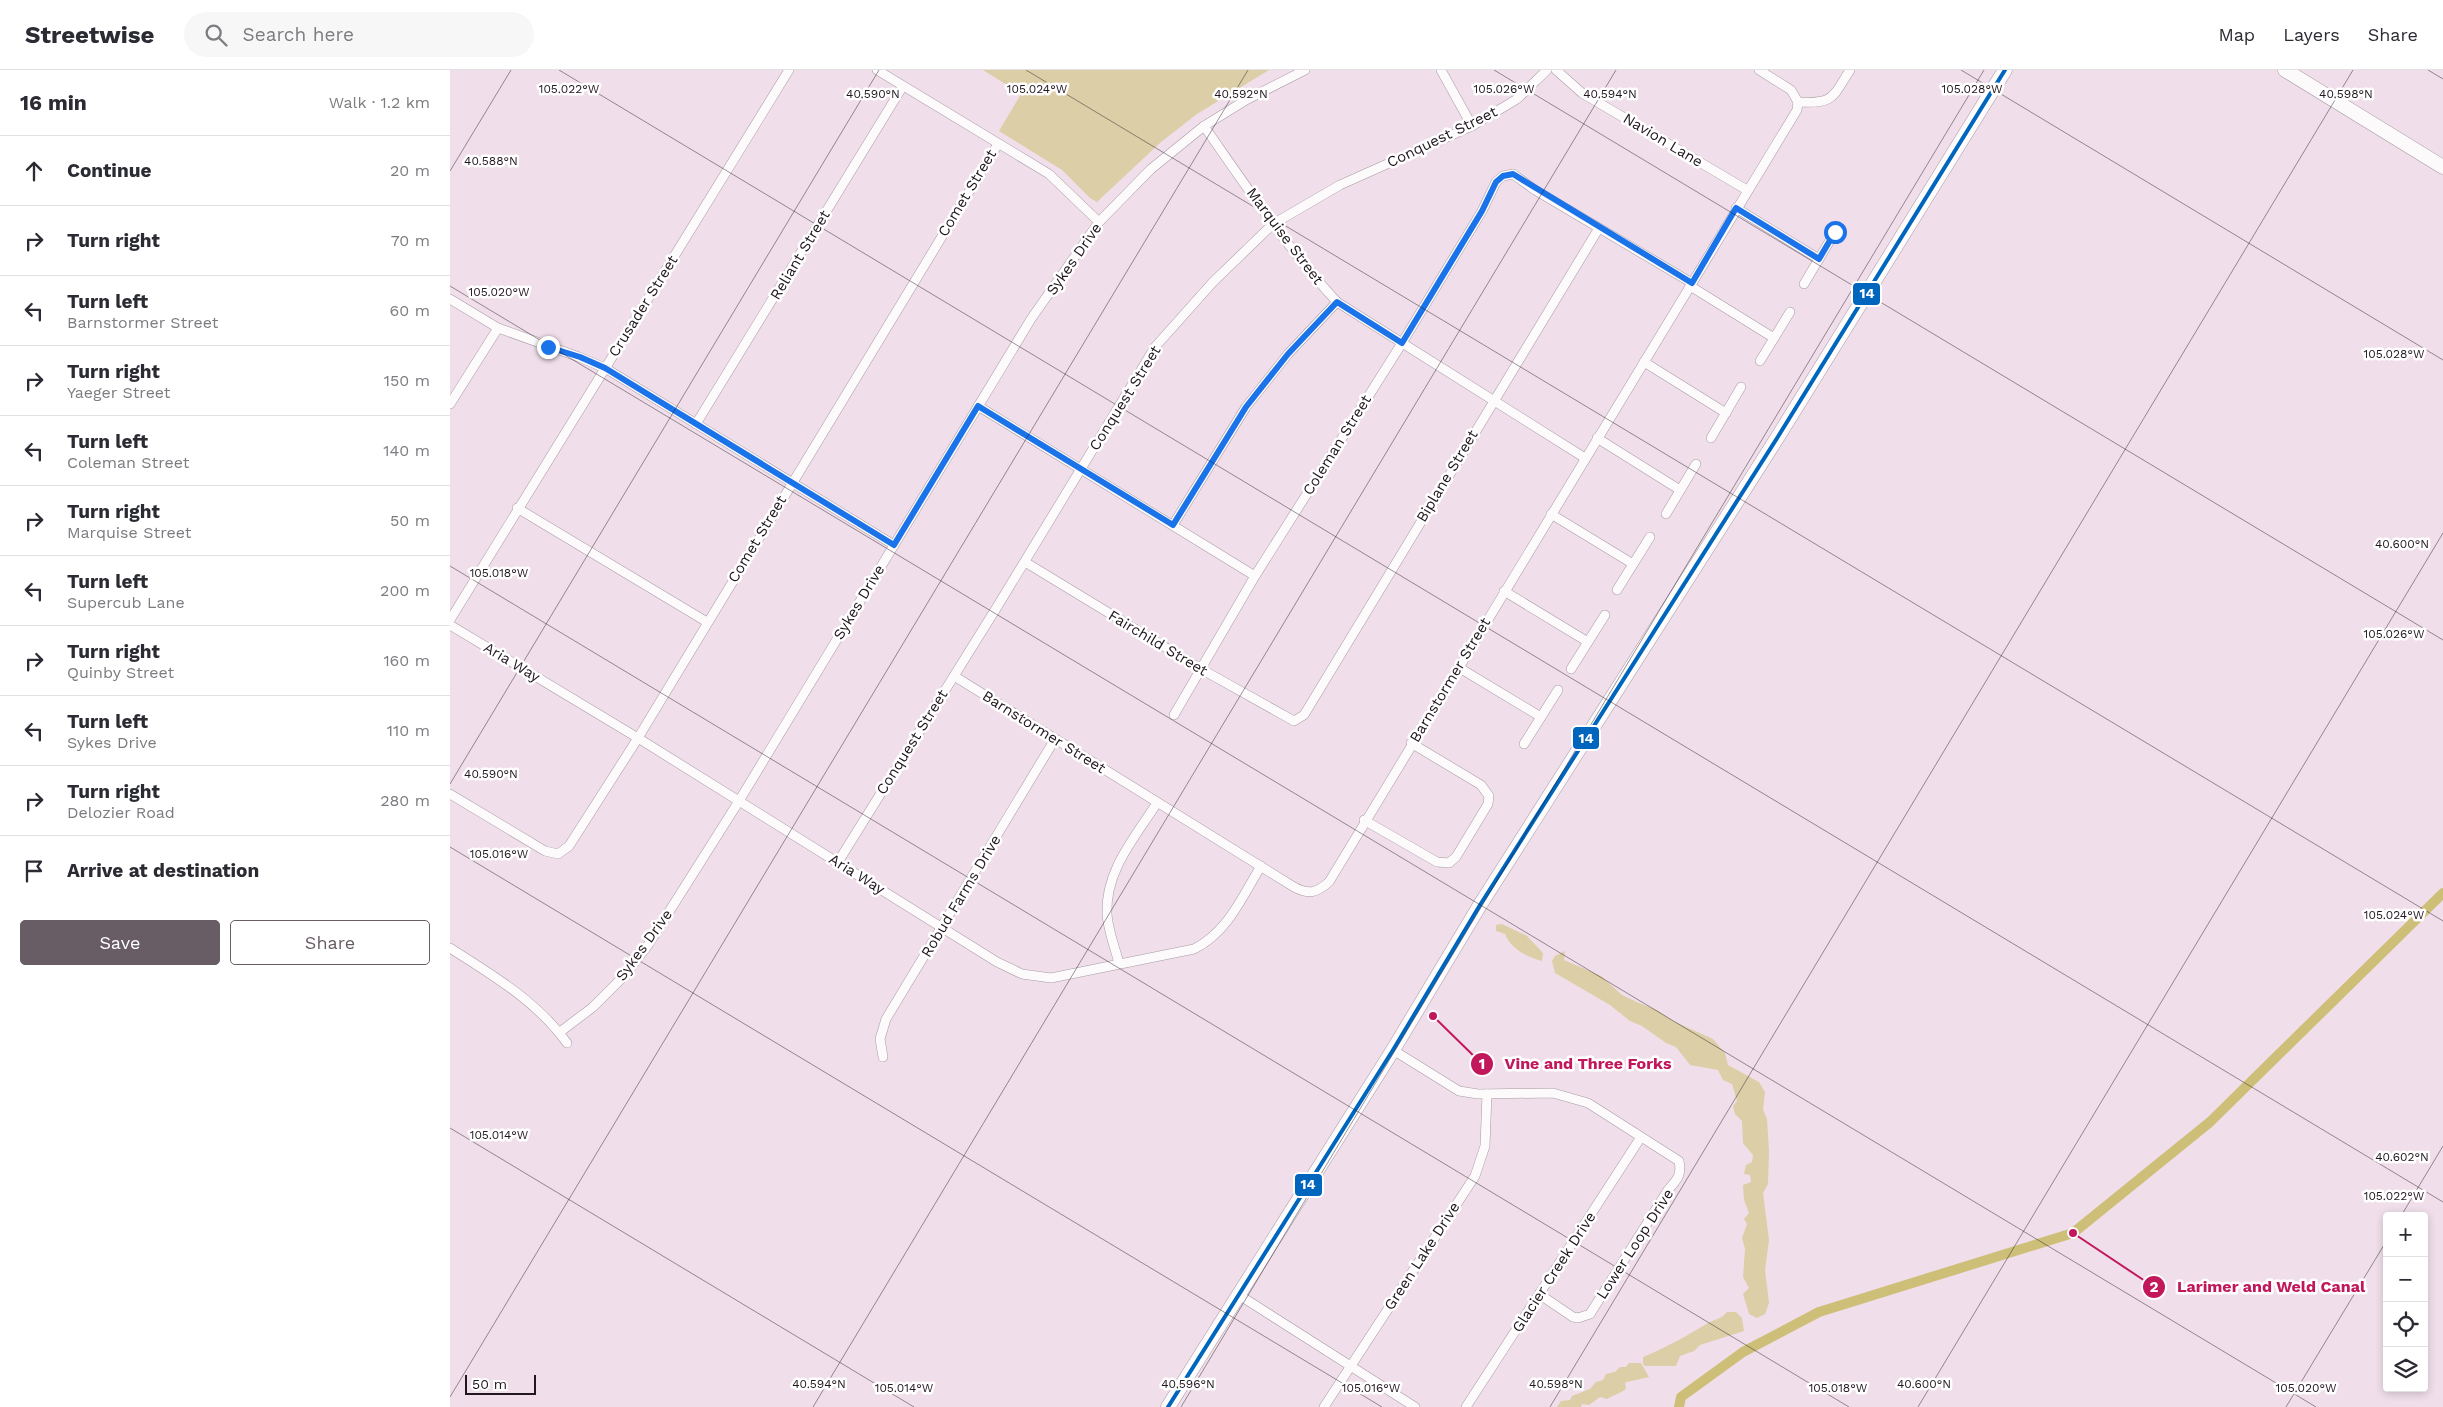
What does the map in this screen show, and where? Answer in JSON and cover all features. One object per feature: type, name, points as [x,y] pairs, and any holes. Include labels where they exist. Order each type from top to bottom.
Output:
[{"type":"street","name":"Crusader Street","points":[[450,620],[517,508],[789,70]]},
{"type":"street","points":[[877,70],[1049,174],[1099,222]]},
{"type":"street","name":"Sykes Drive","points":[[560,1032],[593,1007],[624,976],[642,953],[739,801],[1031,319],[1099,222],[1151,169],[1204,126],[1246,100],[1305,70]]},
{"type":"street","points":[[1440,70],[1472,126]]},
{"type":"street","name":"Conquest Street","points":[[838,862],[1155,347],[1213,282],[1273,224],[1340,185],[1472,126],[1517,99],[1547,70]]},
{"type":"street","name":"Navion Lane","points":[[1556,70],[1582,93],[1747,190]]},
{"type":"street","points":[[1759,70],[1792,90],[1798,102],[1819,103],[1832,99],[1850,70]]},
{"type":"street","points":[[1168,1407],[1393,1050],[1480,905],[1779,435],[2006,70]]},
{"type":"street","points":[[2285,70],[2443,167]]},
{"type":"street","name":"Reliant Street","points":[[696,424],[903,86]]},
{"type":"street","name":"Barnstormer Street","points":[[954,676],[1304,893],[1314,893],[1329,882],[1364,820],[1691,285],[1796,110],[1798,102]]},
{"type":"street","name":"Marquise Street","points":[[1204,126],[1273,224],[1313,276],[1337,302],[1585,458]]},
{"type":"street","name":"Comet Street","points":[[450,794],[545,851],[558,854],[569,846],[638,738],[706,622],[998,144]]},
{"type":"street","name":"Coleman Street","points":[[1174,715],[1255,576],[1402,343],[1482,211],[1496,182],[1503,176],[1513,174],[1599,228]]},
{"type":"street","points":[[1736,208],[1819,259]]},
{"type":"street","points":[[1599,228],[1774,338]]},
{"type":"street","name":"Biplane Street","points":[[1294,721],[1304,715],[1599,228]]},
{"type":"street","points":[[1804,284],[1835,232]]},
{"type":"street","points":[[450,299],[498,328],[580,357],[605,368],[894,545]]},
{"type":"street","points":[[1173,525],[1246,407],[1288,354],[1337,302]]},
{"type":"street","points":[[1760,361],[1790,312]]},
{"type":"street","points":[[450,404],[498,328]]},
{"type":"street","points":[[1644,362],[1726,413]]},
{"type":"street","points":[[1711,438],[1741,387]]},
{"type":"street","points":[[978,406],[1255,576]]},
{"type":"street","points":[[1597,438],[1680,490]]},
{"type":"street","points":[[1666,514],[1696,464]]},
{"type":"street","points":[[517,508],[706,622]]},
{"type":"street","points":[[1550,514],[1633,564]]},
{"type":"street","points":[[1617,590],[1650,537]]},
{"type":"street","name":"Fairchild Street","points":[[1024,562],[1201,669],[1294,721]]},
{"type":"street","points":[[1504,591],[1588,642]]},
{"type":"street","points":[[1571,669],[1605,614]]},
{"type":"street","name":"Aria Way","points":[[450,625],[638,738],[997,962],[1022,974],[1051,978],[1194,949],[1212,939],[1223,928],[1261,866]]},
{"type":"street","points":[[1458,667],[1541,717]]},
{"type":"street","points":[[1524,744],[1558,690]]},
{"type":"street","name":"Robud Farms Drive","points":[[883,1057],[880,1039],[886,1019],[1055,739]]},
{"type":"street","points":[[1364,820],[1437,862],[1449,863],[1456,857],[1488,804],[1489,796],[1481,785],[1412,743]]},
{"type":"street","points":[[1119,964],[1107,915],[1110,886],[1118,863],[1157,803]]},
{"type":"street","points":[[450,948],[512,988],[560,1032],[567,1043]]},
{"type":"street","points":[[1393,1050],[1459,1091],[1487,1094],[1553,1093],[1574,1098],[1599,1109],[1641,1137]]},
{"type":"street","name":"Green Lake Drive","points":[[1324,1407],[1475,1176],[1485,1146],[1487,1094]]},
{"type":"street","name":"Glacier Creek Drive","points":[[1466,1407],[1641,1137]]},
{"type":"street","name":"Lower Loop Drive","points":[[1540,1294],[1573,1317],[1578,1318],[1590,1314],[1668,1190],[1676,1182],[1681,1168],[1679,1161],[1641,1137]]},
{"type":"street","points":[[1239,1295],[1415,1407]]},
{"type":"shaded area","points":[[983,70],[1269,70],[1197,114],[1161,142],[1097,202],[1090,198],[1062,170],[999,131],[1021,94]]},
{"type":"shaded area","points":[[1502,924],[1527,936],[1543,953],[1542,961],[1520,952],[1511,944],[1505,934],[1496,931],[1496,925]]},
{"type":"shaded area","points":[[1565,951],[1564,960],[1601,976],[1622,995],[1657,1010],[1673,1021],[1713,1039],[1725,1053],[1728,1065],[1759,1082],[1765,1092],[1763,1110],[1767,1119],[1769,1151],[1768,1184],[1763,1193],[1769,1240],[1765,1270],[1769,1303],[1765,1314],[1757,1318],[1749,1314],[1743,1294],[1749,1288],[1743,1277],[1745,1249],[1742,1238],[1747,1224],[1744,1219],[1749,1213],[1744,1200],[1743,1185],[1751,1182],[1750,1175],[1744,1174],[1746,1165],[1752,1162],[1753,1155],[1743,1143],[1742,1121],[1735,1114],[1733,1106],[1737,1101],[1732,1084],[1723,1080],[1718,1070],[1690,1065],[1676,1047],[1666,1043],[1642,1026],[1630,1021],[1610,1005],[1555,973],[1552,961],[1555,956]]},
{"type":"shaded area","points":[[1727,1312],[1736,1312],[1742,1318],[1744,1331],[1700,1345],[1694,1351],[1680,1356],[1676,1366],[1645,1366],[1643,1364],[1643,1357],[1669,1345]]},
{"type":"shaded area","points":[[1629,1363],[1641,1363],[1649,1377],[1627,1382],[1625,1383],[1626,1389],[1607,1399],[1600,1397],[1589,1405],[1557,1407],[1561,1401],[1570,1400],[1572,1396],[1590,1389],[1596,1382],[1603,1380],[1606,1374],[1615,1372],[1620,1367],[1626,1367]]},
{"type":"waterway","points":[[1679,1407],[1681,1397],[1743,1352],[1819,1312],[2073,1233],[2210,1122],[2443,893]]},
{"type":"transit line","name":"14","points":[[1168,1407],[1393,1050],[1480,905],[1779,435],[2005,70]]},
{"type":"place","name":"Vine and Three Forks","points":[[1433,1016]]},
{"type":"place","name":"Larimer and Weld Canal","points":[[2073,1233]]},
{"type":"route","points":[[548,347],[564,351],[605,368],[894,545],[978,406],[1173,525],[1246,407],[1288,354],[1337,302],[1402,343],[1482,211],[1496,182],[1503,176],[1513,174],[1536,190],[1692,283],[1736,208],[1819,259],[1835,232]]}]
